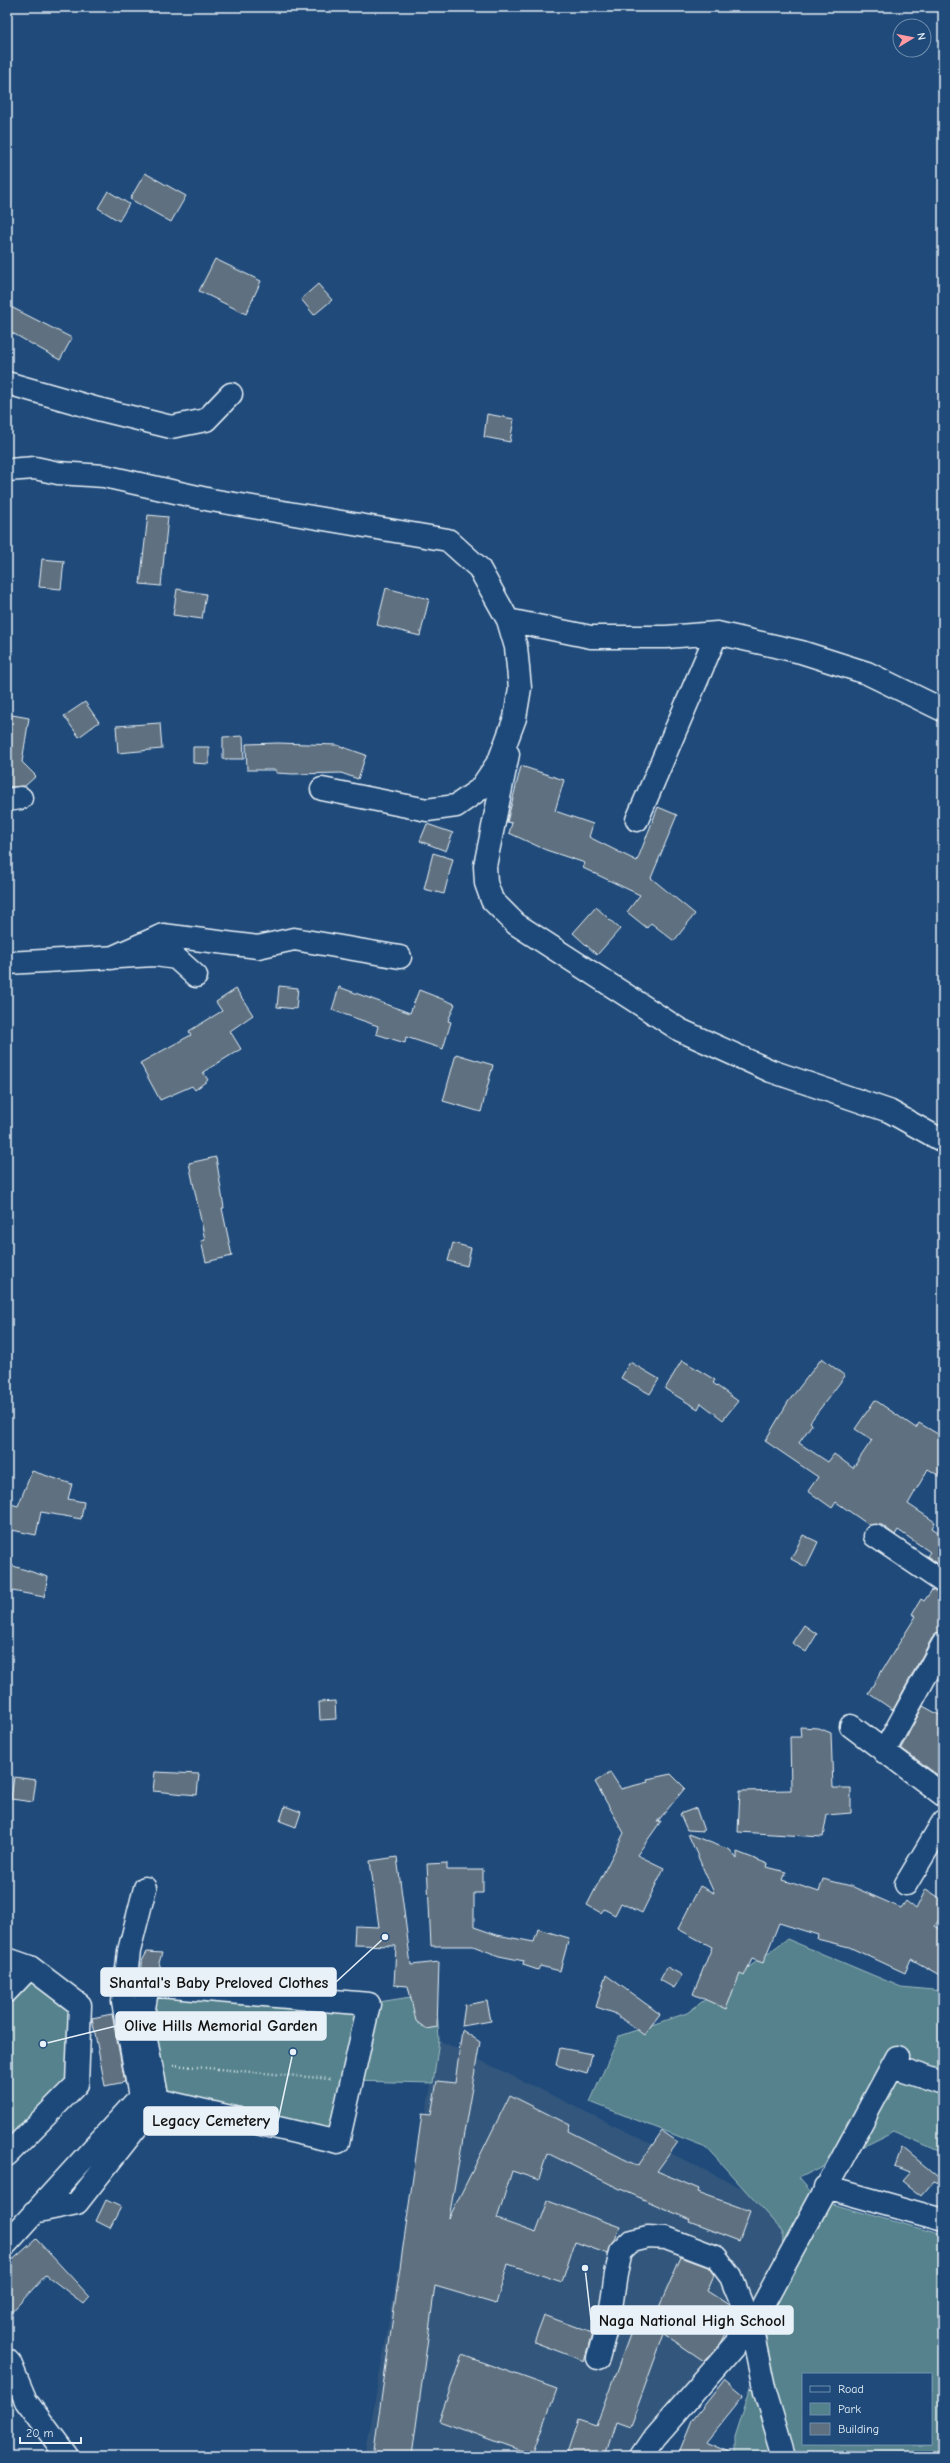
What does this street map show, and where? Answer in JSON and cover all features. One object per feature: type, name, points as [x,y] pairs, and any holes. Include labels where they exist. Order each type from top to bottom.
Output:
[{"type":"street","points":[[7,383],[98,409],[171,427],[206,420],[231,394]]},
{"type":"street","points":[[7,470],[35,468],[58,474],[104,476],[211,500],[448,540],[479,568],[508,620],[516,647],[520,688],[485,866],[486,884],[492,900],[516,924],[680,1030],[771,1071],[889,1111],[943,1141]]},
{"type":"street","points":[[508,620],[591,637],[666,637],[717,633],[801,652],[867,672],[943,710]]},
{"type":"street","points":[[637,820],[717,633]]},
{"type":"street","points":[[322,789],[427,810],[456,806],[480,789],[500,761],[515,718]]},
{"type":"street","points":[[111,958],[163,935],[258,947],[294,939],[400,957]]},
{"type":"street","points":[[7,963],[155,955],[176,958],[196,976]]},
{"type":"street","points":[[875,1536],[943,1582]]},
{"type":"street","points":[[884,1752],[943,1644]]},
{"type":"street","points":[[851,1726],[943,1795]]},
{"type":"street","points":[[906,1884],[943,1822]]},
{"type":"street","points":[[7,2243],[140,2096],[123,2002],[129,1951],[144,1888]]},
{"type":"street","points":[[7,1959],[30,1968],[80,2005],[78,2084],[7,2155]]},
{"type":"street","points":[[7,1991],[30,1968]]},
{"type":"street","points":[[34,2212],[77,2203],[158,2100],[142,2020],[148,1985],[369,2004],[338,2142],[158,2100]]},
{"type":"street","points":[[642,2456],[655,2437],[751,2327],[825,2187],[894,2062],[943,2083]]},
{"type":"street","points":[[825,2187],[943,2220]]},
{"type":"street","points":[[598,2358],[610,2314],[616,2274],[622,2252],[632,2241],[648,2238],[666,2238],[716,2257],[731,2278],[751,2327],[765,2392],[784,2456]]},
{"type":"street","points":[[7,2360],[26,2401],[67,2456]]},
{"type":"path","points":[[151,2064],[351,2081]]},
{"type":"shaded area","points":[[439,2040],[799,2216],[745,2320],[633,2456],[365,2456]]},
{"type":"green space","points":[[787,1939],[901,1987],[943,1991],[943,2153],[894,2131],[799,2178],[818,2200],[943,2235],[943,2456],[735,2456],[735,2437],[781,2293],[783,2232],[706,2147],[590,2102],[619,2036],[687,2013]]},
{"type":"green space","points":[[7,1959],[80,2005],[77,2084],[7,2155]]},
{"type":"green space","points":[[148,1985],[366,2004],[436,1993],[439,2040],[433,2083],[351,2081],[336,2141],[158,2100]]},
{"type":"building","points":[[145,173],[186,196],[171,222],[130,199]]},
{"type":"building","points":[[108,191],[129,204],[119,221],[98,208]]},
{"type":"building","points":[[215,259],[261,281],[246,314],[199,291]]},
{"type":"building","points":[[318,284],[332,300],[314,315],[301,299]]},
{"type":"building","points":[[7,305],[72,338],[60,360],[7,330]]},
{"type":"building","points":[[487,414],[514,419],[510,442],[484,437]]},
{"type":"building","points":[[148,515],[168,517],[161,586],[140,584]]},
{"type":"building","points":[[42,559],[64,561],[61,589],[39,587]]},
{"type":"building","points":[[386,588],[429,599],[420,636],[377,625]]},
{"type":"building","points":[[177,589],[206,594],[202,619],[173,615]]},
{"type":"building","points":[[85,702],[99,722],[79,737],[64,716]]},
{"type":"building","points":[[7,714],[29,718],[22,762],[36,776],[25,786],[7,787]]},
{"type":"building","points":[[160,723],[162,749],[118,753],[116,726]]},
{"type":"building","points":[[243,736],[244,759],[223,759],[223,737]]},
{"type":"building","points":[[278,743],[337,745],[366,755],[358,779],[341,773],[293,774],[276,773],[276,770],[247,770],[246,744]]},
{"type":"building","points":[[193,747],[209,747],[209,764],[193,763]]},
{"type":"building","points":[[521,766],[564,780],[555,811],[593,824],[589,837],[637,861],[658,807],[677,815],[651,878],[695,914],[674,941],[651,923],[647,928],[627,912],[640,895],[583,868],[585,863],[546,850],[509,833],[512,823],[507,822]]},
{"type":"building","points":[[427,824],[453,833],[446,851],[420,841]]},
{"type":"building","points":[[433,853],[453,859],[444,894],[424,889]]},
{"type":"building","points":[[596,907],[620,929],[597,955],[573,933]]},
{"type":"building","points":[[279,986],[298,988],[296,1009],[277,1007]]},
{"type":"building","points":[[339,987],[410,1013],[419,990],[455,1004],[448,1021],[451,1022],[443,1049],[406,1037],[405,1043],[376,1034],[378,1026],[332,1010]]},
{"type":"building","points":[[236,989],[253,1015],[230,1031],[241,1049],[203,1072],[208,1080],[195,1090],[192,1086],[160,1100],[140,1063],[191,1035],[189,1031],[222,1011],[216,1002]]},
{"type":"building","points":[[456,1054],[493,1065],[481,1112],[443,1101]]},
{"type":"building","points":[[216,1157],[224,1208],[222,1208],[232,1256],[206,1262],[201,1241],[205,1240],[189,1163]]},
{"type":"building","points":[[453,1243],[471,1248],[467,1266],[448,1261]]},
{"type":"building","points":[[822,1358],[845,1376],[810,1422],[812,1424],[799,1443],[828,1462],[834,1454],[853,1468],[872,1440],[855,1429],[875,1400],[916,1428],[919,1423],[943,1437],[943,1478],[928,1469],[908,1504],[935,1522],[932,1528],[941,1534],[943,1530],[943,1567],[927,1556],[930,1552],[898,1530],[895,1535],[882,1525],[869,1525],[836,1502],[832,1508],[808,1491],[818,1477],[765,1441],[788,1402]]},
{"type":"building","points":[[682,1360],[715,1380],[713,1383],[738,1401],[723,1420],[701,1403],[698,1409],[665,1389]]},
{"type":"building","points":[[630,1362],[659,1379],[650,1394],[621,1378]]},
{"type":"building","points":[[32,1471],[72,1484],[68,1499],[84,1502],[81,1519],[41,1512],[36,1535],[7,1529],[7,1503],[18,1506]]},
{"type":"building","points":[[803,1535],[818,1542],[806,1567],[791,1559]]},
{"type":"building","points":[[7,1564],[48,1577],[44,1597],[7,1590]]},
{"type":"building","points":[[932,1590],[943,1594],[943,1632],[937,1633],[932,1638],[893,1710],[868,1693],[916,1616],[912,1614],[921,1599],[924,1601]]},
{"type":"building","points":[[804,1625],[817,1634],[806,1652],[792,1643]]},
{"type":"building","points":[[335,1701],[336,1719],[320,1720],[319,1702]]},
{"type":"building","points":[[923,1706],[943,1717],[943,1779],[901,1748]]},
{"type":"building","points":[[800,1727],[819,1728],[831,1733],[833,1788],[851,1788],[851,1813],[827,1815],[823,1837],[738,1832],[740,1791],[791,1790],[790,1737],[801,1737]]},
{"type":"building","points":[[155,1772],[199,1774],[197,1795],[153,1791]]},
{"type":"building","points":[[610,1772],[621,1789],[648,1782],[647,1779],[671,1774],[685,1788],[657,1822],[661,1821],[637,1855],[664,1868],[642,1913],[621,1903],[615,1915],[604,1909],[601,1913],[587,1905],[624,1833],[595,1782]]},
{"type":"building","points":[[14,1777],[36,1780],[33,1802],[11,1799]]},
{"type":"building","points":[[285,1806],[301,1812],[296,1827],[280,1821]]},
{"type":"building","points":[[696,1808],[704,1831],[687,1830],[680,1814]]},
{"type":"building","points":[[688,1834],[730,1850],[737,1859],[737,1852],[768,1864],[767,1867],[786,1872],[783,1880],[819,1892],[823,1879],[851,1886],[901,1908],[906,1901],[916,1909],[926,1889],[943,1900],[943,1913],[935,1926],[943,1931],[943,1977],[911,1959],[905,1973],[849,1947],[817,1939],[818,1935],[779,1923],[763,1963],[752,1959],[744,1976],[740,1974],[726,2009],[693,1994],[712,1947],[678,1929],[700,1886],[714,1893]]},
{"type":"building","points":[[397,1857],[411,1965],[439,1962],[437,2027],[426,2029],[416,2021],[408,1986],[394,1985],[396,1946],[354,1945],[355,1926],[379,1927],[370,1861]]},
{"type":"building","points":[[447,1863],[447,1870],[483,1870],[483,1893],[474,1893],[474,1927],[497,1935],[534,1942],[538,1929],[569,1938],[560,1971],[540,1966],[538,1970],[523,1965],[524,1961],[499,1956],[473,1946],[431,1946],[427,1864]]},
{"type":"building","points":[[147,1952],[162,1953],[159,1963],[162,1971],[141,1975],[141,1963]]},
{"type":"building","points":[[667,1967],[682,1975],[674,1988],[660,1980]]},
{"type":"building","points":[[606,1975],[660,2014],[644,2035],[614,2013],[596,2007]]},
{"type":"building","points":[[487,2001],[491,2021],[462,2026],[465,2005]]},
{"type":"building","points":[[112,2014],[125,2082],[105,2086],[92,2018]]},
{"type":"building","points":[[462,2030],[480,2042],[449,2218],[510,2095],[570,2125],[568,2131],[638,2166],[662,2131],[678,2142],[657,2171],[699,2189],[698,2192],[750,2211],[739,2241],[689,2222],[690,2220],[618,2188],[547,2153],[539,2180],[512,2171],[497,2219],[536,2233],[548,2201],[620,2227],[615,2240],[608,2254],[575,2242],[562,2282],[508,2264],[496,2304],[435,2286],[412,2456],[373,2456],[422,2114],[431,2115],[437,2081],[455,2083]]},
{"type":"building","points":[[560,2048],[592,2054],[587,2074],[556,2065]]},
{"type":"building","points":[[902,2147],[943,2181],[943,2186],[933,2182],[921,2196],[902,2181],[910,2172],[895,2166]]},
{"type":"building","points":[[106,2200],[121,2207],[110,2228],[96,2221]]},
{"type":"building","points":[[36,2239],[90,2297],[84,2304],[46,2275],[7,2317],[7,2265]]},
{"type":"building","points":[[681,2257],[708,2267],[714,2275],[707,2291],[729,2305],[734,2319],[721,2343],[704,2361],[664,2334],[630,2427],[616,2422],[605,2456],[566,2456],[578,2420],[596,2426],[634,2324],[649,2330]]},
{"type":"building","points":[[544,2315],[592,2333],[584,2361],[534,2342]]},
{"type":"building","points":[[462,2355],[557,2389],[533,2455],[439,2421]]},
{"type":"building","points":[[725,2379],[744,2395],[706,2442],[739,2456],[678,2456],[692,2421]]},
{"type":"place","name":"Shantal's Baby Preloved Clothes","points":[[385,1937]]},
{"type":"place","name":"Olive Hills Memorial Garden","points":[[43,2044]]},
{"type":"place","name":"Legacy Cemetery","points":[[293,2052]]},
{"type":"place","name":"Naga National High School","points":[[585,2268]]}]
